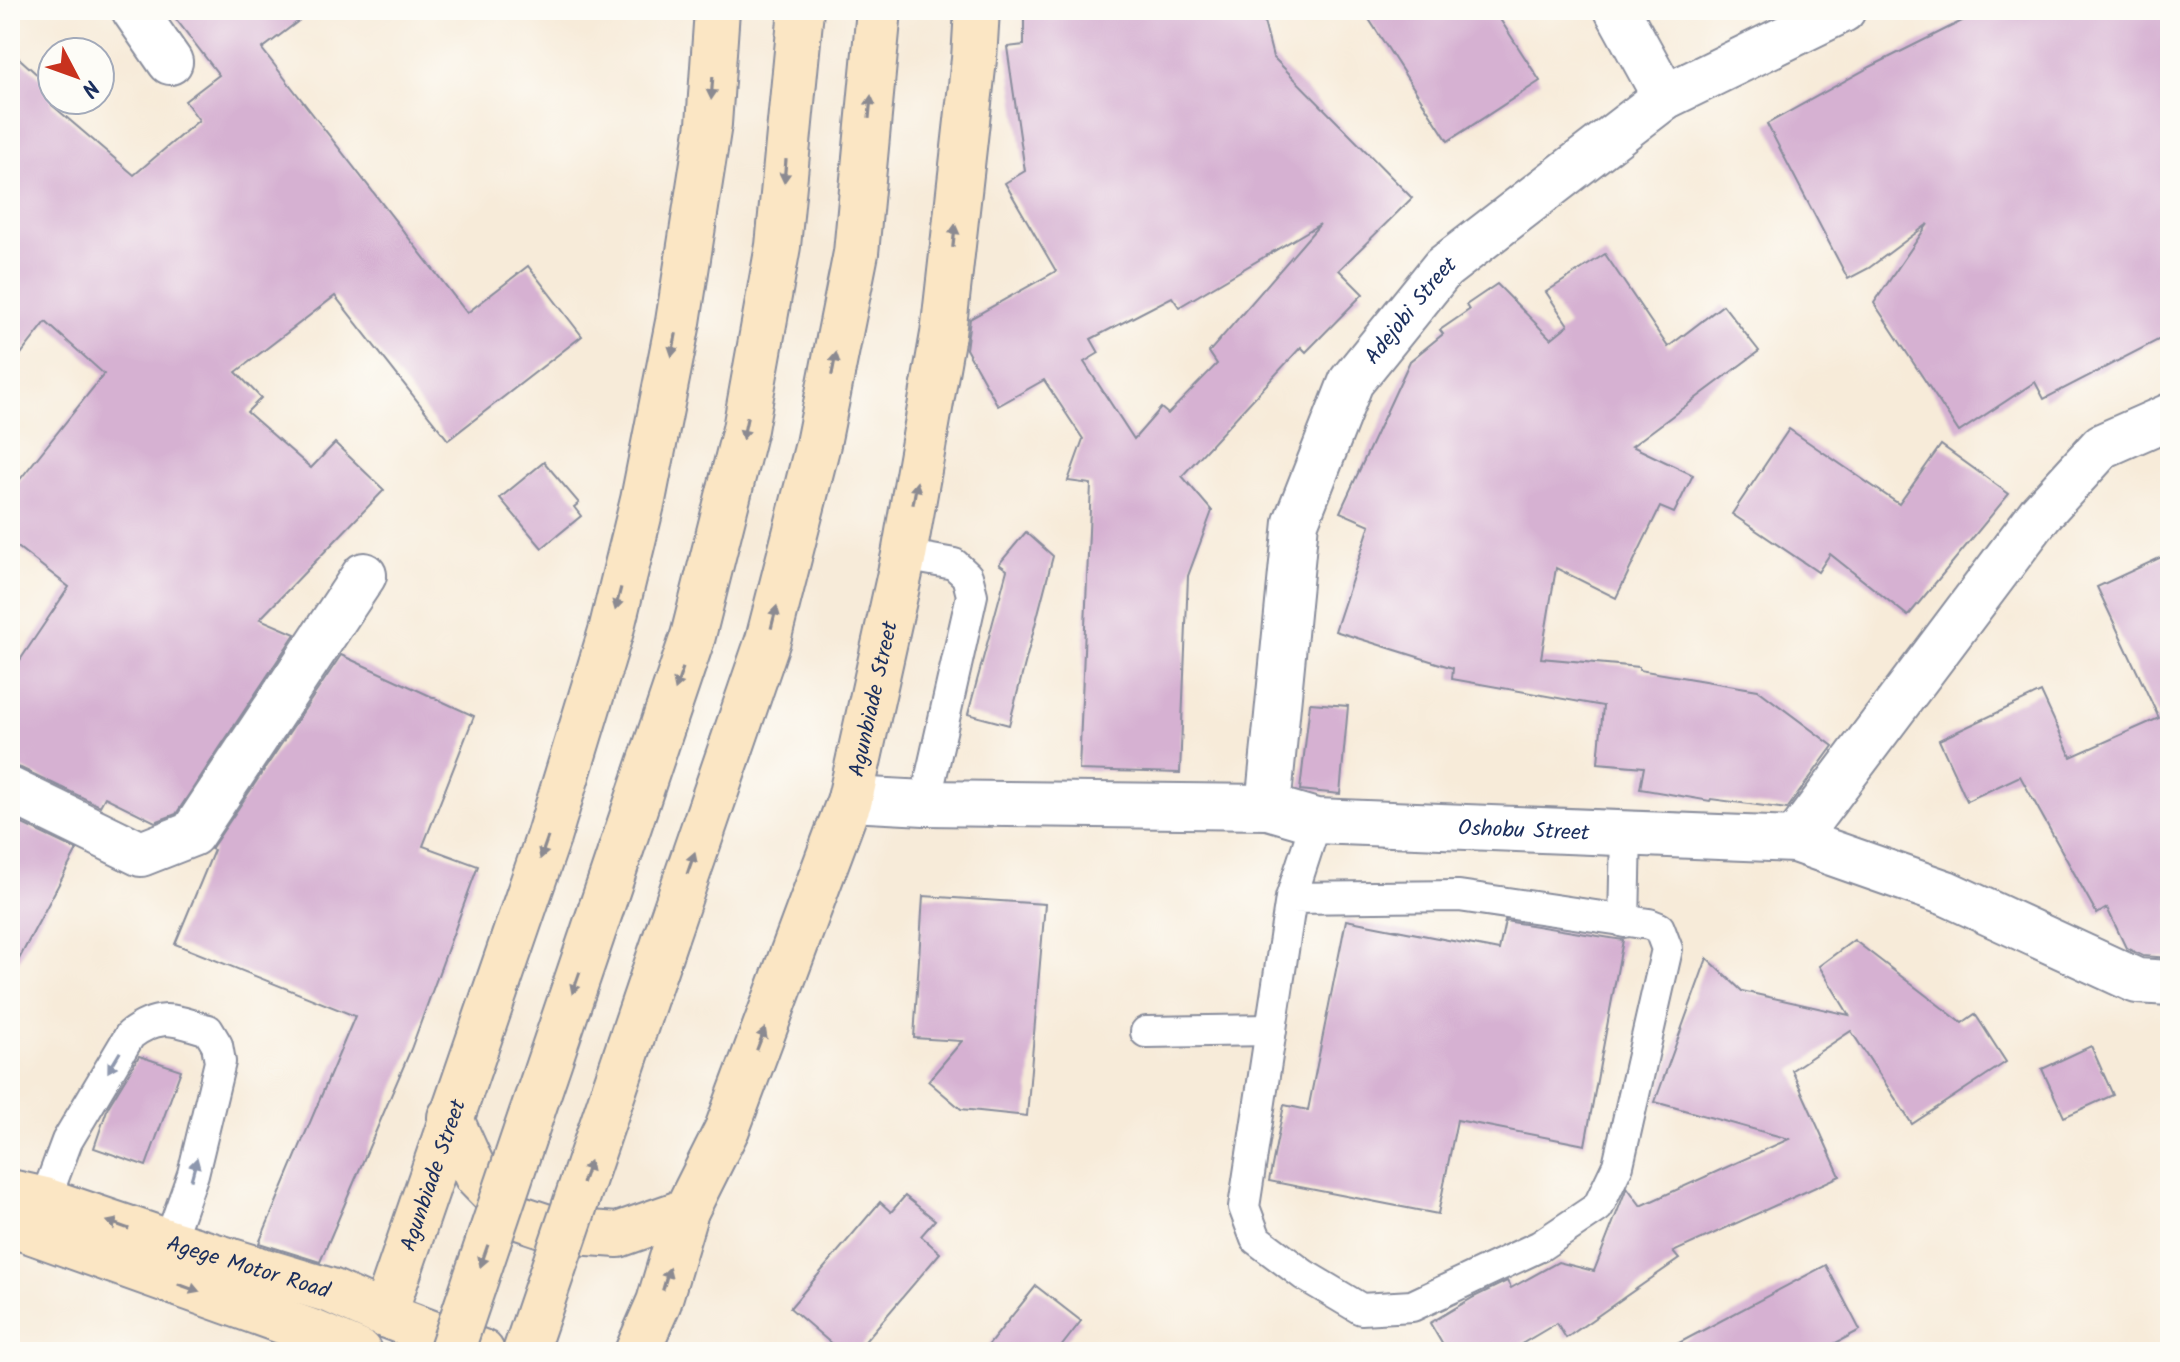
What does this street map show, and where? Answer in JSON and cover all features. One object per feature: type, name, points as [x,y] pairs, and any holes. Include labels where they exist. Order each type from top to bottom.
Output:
[{"type":"main road","name":"Agunbiade Street","points":[[384,1315],[552,823],[611,631],[643,500],[678,322],[709,124],[717,10]]},
{"type":"main road","points":[[451,1352],[693,636],[745,429],[778,246],[801,10]]},
{"type":"main road","points":[[525,1352],[768,640],[818,444],[856,253],[879,10]]},
{"type":"main road","name":"Agunbiade Street","points":[[637,1352],[659,1302],[686,1211],[727,1129],[850,799],[904,555],[943,334],[977,10]]},
{"type":"main road","points":[[450,1117],[477,1177],[515,1216],[560,1231],[618,1235],[686,1211]]},
{"type":"main road","name":"Agege Motor Road","points":[[22,1205],[169,1242],[331,1291],[384,1315],[482,1352]]},
{"type":"main road","name":"Agege Motor Road","points":[[22,1205],[359,1352]]},
{"type":"street","points":[[134,10],[170,62]]},
{"type":"street","points":[[1617,10],[1665,97]]},
{"type":"street","name":"Adejobi Street","points":[[1268,807],[1296,522],[1351,382],[1443,268],[1665,97],[1843,10]]},
{"type":"street","points":[[1795,840],[2040,514],[2102,446],[2170,416]]},
{"type":"street","points":[[10,790],[141,854],[192,834],[364,575]]},
{"type":"street","name":"Oshobu Street","points":[[850,799],[925,803],[1268,807],[1316,821],[1795,840],[1946,893],[2137,981],[2170,983]]},
{"type":"lane","points":[[904,555],[954,564],[967,576],[972,595],[925,803]]},
{"type":"lane","points":[[1291,898],[1459,896],[1659,928],[1667,949],[1618,1165],[1598,1207],[1540,1246],[1412,1306],[1361,1309],[1304,1275],[1256,1239],[1244,1207],[1291,898],[1316,821]]},
{"type":"lane","points":[[1624,922],[1626,833]]},
{"type":"lane","points":[[22,1205],[67,1141],[130,1035],[145,1023],[166,1018],[208,1030],[217,1045],[220,1062],[193,1174],[169,1242]]},
{"type":"lane","points":[[1146,1032],[1271,1030]]},
{"type":"building","points":[[169,10],[313,10],[262,49],[467,313],[528,266],[582,336],[448,440],[335,296],[236,372],[261,398],[247,412],[311,468],[335,443],[384,490],[260,619],[295,634],[176,814],[155,822],[105,797],[100,806],[10,765],[10,675],[69,587],[10,541],[10,492],[104,374],[46,322],[10,368],[10,50],[36,74],[36,116],[65,116],[134,175],[199,120],[185,101],[219,75]]},
{"type":"building","points":[[1024,10],[1261,10],[1273,57],[1412,198],[1339,270],[1363,294],[1306,352],[1301,347],[1182,476],[1212,511],[1188,576],[1180,773],[1079,770],[1091,484],[1068,481],[1083,439],[1044,380],[998,406],[966,349],[970,319],[1056,271],[1005,183],[1025,171],[1007,47],[1024,45]],"holes":[[[1320,224],[1209,352],[1217,364],[1168,414],[1161,408],[1134,439],[1084,362],[1099,353],[1091,339],[1172,297],[1179,307]]]},
{"type":"building","points":[[1363,10],[1494,10],[1540,81],[1448,141]]},
{"type":"building","points":[[1984,10],[2170,10],[2170,334],[2044,399],[2035,382],[1959,432],[1874,303],[1928,224],[1869,268],[1848,279],[1767,124],[1870,67]]},
{"type":"building","points":[[1605,254],[1668,347],[1723,305],[1759,351],[1632,446],[1693,475],[1674,513],[1660,507],[1616,598],[1556,568],[1541,658],[1639,667],[1639,670],[1758,690],[1833,746],[1787,809],[1710,801],[1640,789],[1644,767],[1598,763],[1603,706],[1452,679],[1453,668],[1335,631],[1370,525],[1340,512],[1410,361],[1443,334],[1440,330],[1469,310],[1466,305],[1497,284],[1551,339],[1568,325],[1546,292]]},
{"type":"building","points":[[1789,429],[1899,504],[1941,445],[2009,494],[1908,616],[1830,554],[1818,572],[1732,514]]},
{"type":"building","points":[[544,462],[579,503],[574,507],[581,516],[542,548],[500,498]]},
{"type":"building","points":[[1026,532],[1053,556],[1009,725],[968,714],[1007,570],[999,564]]},
{"type":"building","points":[[2170,553],[2170,958],[2143,956],[2126,948],[2107,908],[2097,914],[2020,776],[1967,801],[1939,740],[2041,692],[2071,757],[2159,718],[2097,587]]},
{"type":"building","points":[[341,655],[474,716],[423,846],[478,866],[411,1049],[320,1262],[259,1243],[355,1016],[175,944],[214,850],[211,849]]},
{"type":"building","points":[[1310,703],[1348,706],[1340,794],[1300,790]]},
{"type":"building","points":[[10,818],[77,850],[10,976]]},
{"type":"building","points":[[923,896],[1045,904],[1027,1116],[961,1109],[928,1081],[962,1041],[914,1038]]},
{"type":"building","points":[[1346,920],[1499,950],[1505,921],[1623,940],[1585,1145],[1457,1120],[1438,1214],[1269,1181],[1284,1105],[1308,1110]]},
{"type":"building","points":[[1854,940],[1962,1023],[1975,1014],[2006,1062],[1912,1124],[1851,1031],[1792,1070],[1840,1176],[1673,1252],[1679,1259],[1566,1338],[1557,1323],[1508,1352],[1447,1352],[1430,1323],[1474,1297],[1507,1281],[1511,1288],[1558,1262],[1594,1271],[1627,1187],[1641,1206],[1789,1139],[1655,1102],[1707,958],[1742,991],[1849,1015],[1819,966]]},
{"type":"building","points":[[2091,1046],[2113,1095],[2064,1117],[2042,1069]]},
{"type":"building","points":[[139,1056],[181,1070],[146,1166],[94,1148],[108,1107]]},
{"type":"building","points":[[905,1196],[935,1220],[921,1236],[940,1253],[856,1352],[841,1352],[790,1308],[880,1202],[891,1212]]},
{"type":"building","points":[[1826,1265],[1860,1330],[1819,1352],[1662,1352]]},
{"type":"building","points":[[1036,1286],[1081,1321],[1057,1352],[983,1352]]}]
